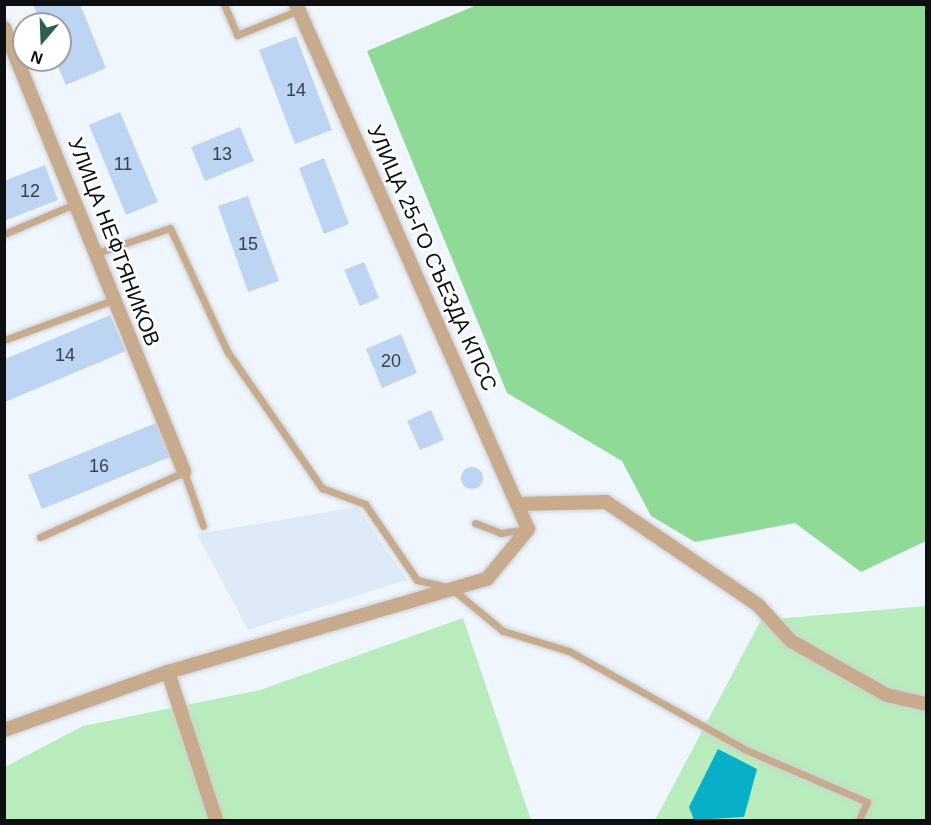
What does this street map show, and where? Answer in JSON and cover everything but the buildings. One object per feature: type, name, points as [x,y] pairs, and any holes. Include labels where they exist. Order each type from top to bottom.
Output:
[{"type":"street","name":"УЛИЦА 25-ГО СЪЕЗДА КПСС","points":[[298,7],[528,529]]},
{"type":"street","name":"УЛИЦА НЕФТЯНИКОВ","points":[[4,28],[79,202],[113,300],[184,472]]},
{"type":"street","points":[[518,504],[606,502],[758,605],[791,641],[887,695],[927,704]]},
{"type":"street","points":[[4,730],[168,672],[487,579],[528,529]]},
{"type":"street","points":[[168,672],[216,820]]},
{"type":"lane","points":[[224,4],[237,35],[298,7]]},
{"type":"lane","points":[[4,234],[79,202]]},
{"type":"lane","points":[[97,253],[170,228],[227,351],[322,488],[365,504],[417,580],[451,588],[503,631],[569,651],[744,749],[867,802],[859,820]]},
{"type":"lane","points":[[4,340],[113,300]]},
{"type":"lane","points":[[40,537],[184,472],[203,526]]},
{"type":"lane","points":[[476,523],[501,533],[528,529]]},
{"type":"shaded area","points":[[357,507],[407,580],[248,630],[197,534]]},
{"type":"green space","points":[[479,4],[926,5],[926,541],[861,572],[795,523],[695,542],[651,516],[622,461],[507,393],[367,51]]},
{"type":"green space","points":[[926,606],[926,820],[655,820],[761,620]]},
{"type":"green space","points":[[463,618],[531,820],[5,820],[5,767],[83,726],[260,690]]},
{"type":"water","points":[[718,749],[757,769],[744,817],[694,820],[689,807]]}]
